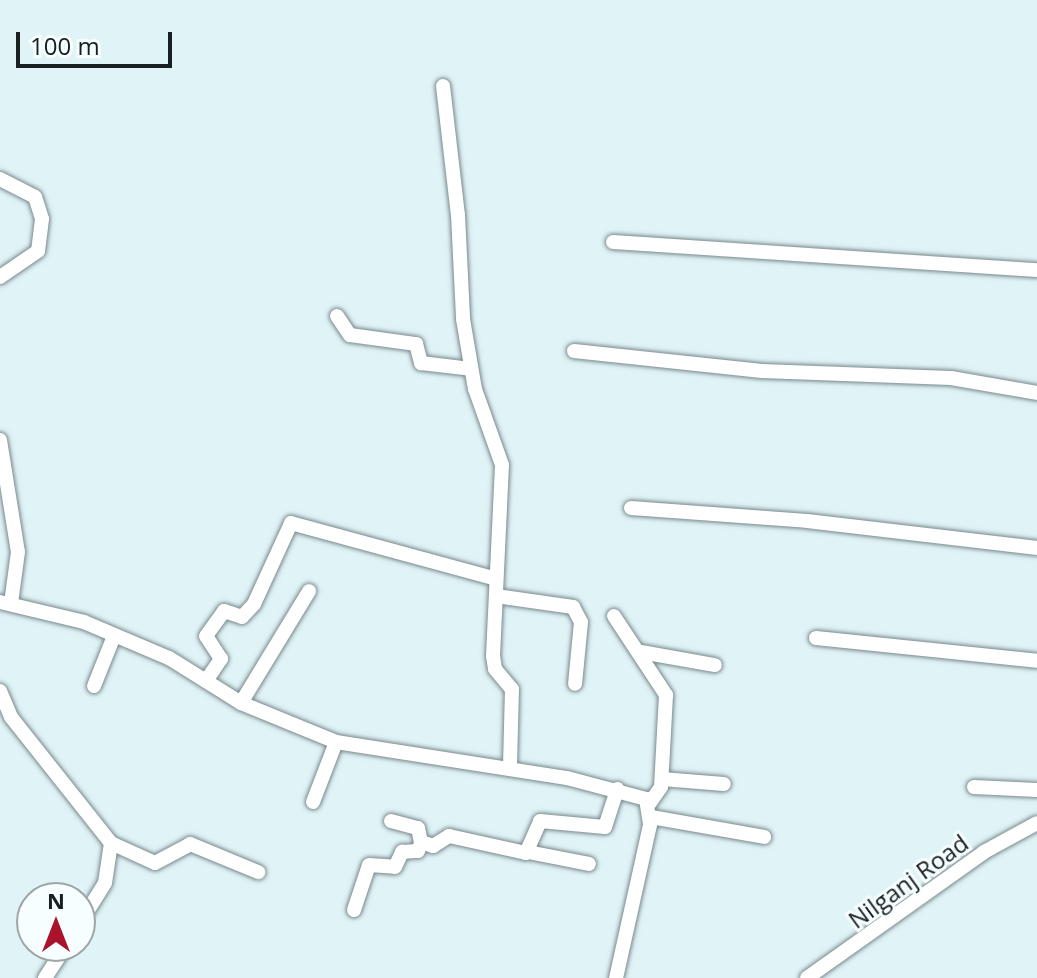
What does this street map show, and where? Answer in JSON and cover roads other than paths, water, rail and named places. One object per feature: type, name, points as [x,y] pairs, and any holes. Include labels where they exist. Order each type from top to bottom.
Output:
[{"type":"street","points":[[443,86],[471,369],[501,454],[494,578],[494,664],[512,689],[510,768]]},
{"type":"street","points":[[0,179],[35,197],[42,219],[38,251],[0,277]]},
{"type":"street","points":[[613,242],[1037,270]]},
{"type":"street","points":[[337,316],[350,335],[416,344],[421,363],[471,369]]},
{"type":"street","points":[[574,351],[762,371],[951,378],[1037,393]]},
{"type":"street","points":[[0,440],[7,507],[18,552],[6,602],[84,622],[156,652],[241,703],[336,742],[510,768],[617,789],[651,810],[764,837]]},
{"type":"street","points":[[631,508],[807,521],[1037,548]]},
{"type":"street","points":[[206,681],[221,659],[206,636],[224,611],[242,617],[254,604],[291,523],[494,578]]},
{"type":"street","points":[[241,703],[309,591]]},
{"type":"street","points":[[496,596],[573,607],[581,622],[575,684]]},
{"type":"street","points":[[614,616],[641,652],[666,695],[662,779],[651,810],[616,978]]},
{"type":"street","points":[[94,686],[114,636]]},
{"type":"street","points":[[816,638],[1037,661]]},
{"type":"street","points":[[641,652],[715,665]]},
{"type":"street","points":[[0,691],[11,717],[111,843],[155,863],[190,844],[258,872]]},
{"type":"street","points":[[313,802],[336,742]]},
{"type":"street","points":[[662,779],[724,784]]},
{"type":"street","points":[[974,787],[1037,790]]},
{"type":"street","points":[[528,852],[540,821],[605,827],[617,789]]},
{"type":"street","points":[[354,910],[369,865],[395,867],[401,853],[418,851],[421,843],[418,828],[391,821]]},
{"type":"street","name":"Nilganj Road","points":[[807,978],[984,852],[1037,823]]},
{"type":"street","points":[[421,843],[435,846],[449,836],[589,864]]},
{"type":"street","points":[[96,897],[105,883],[111,843]]}]
